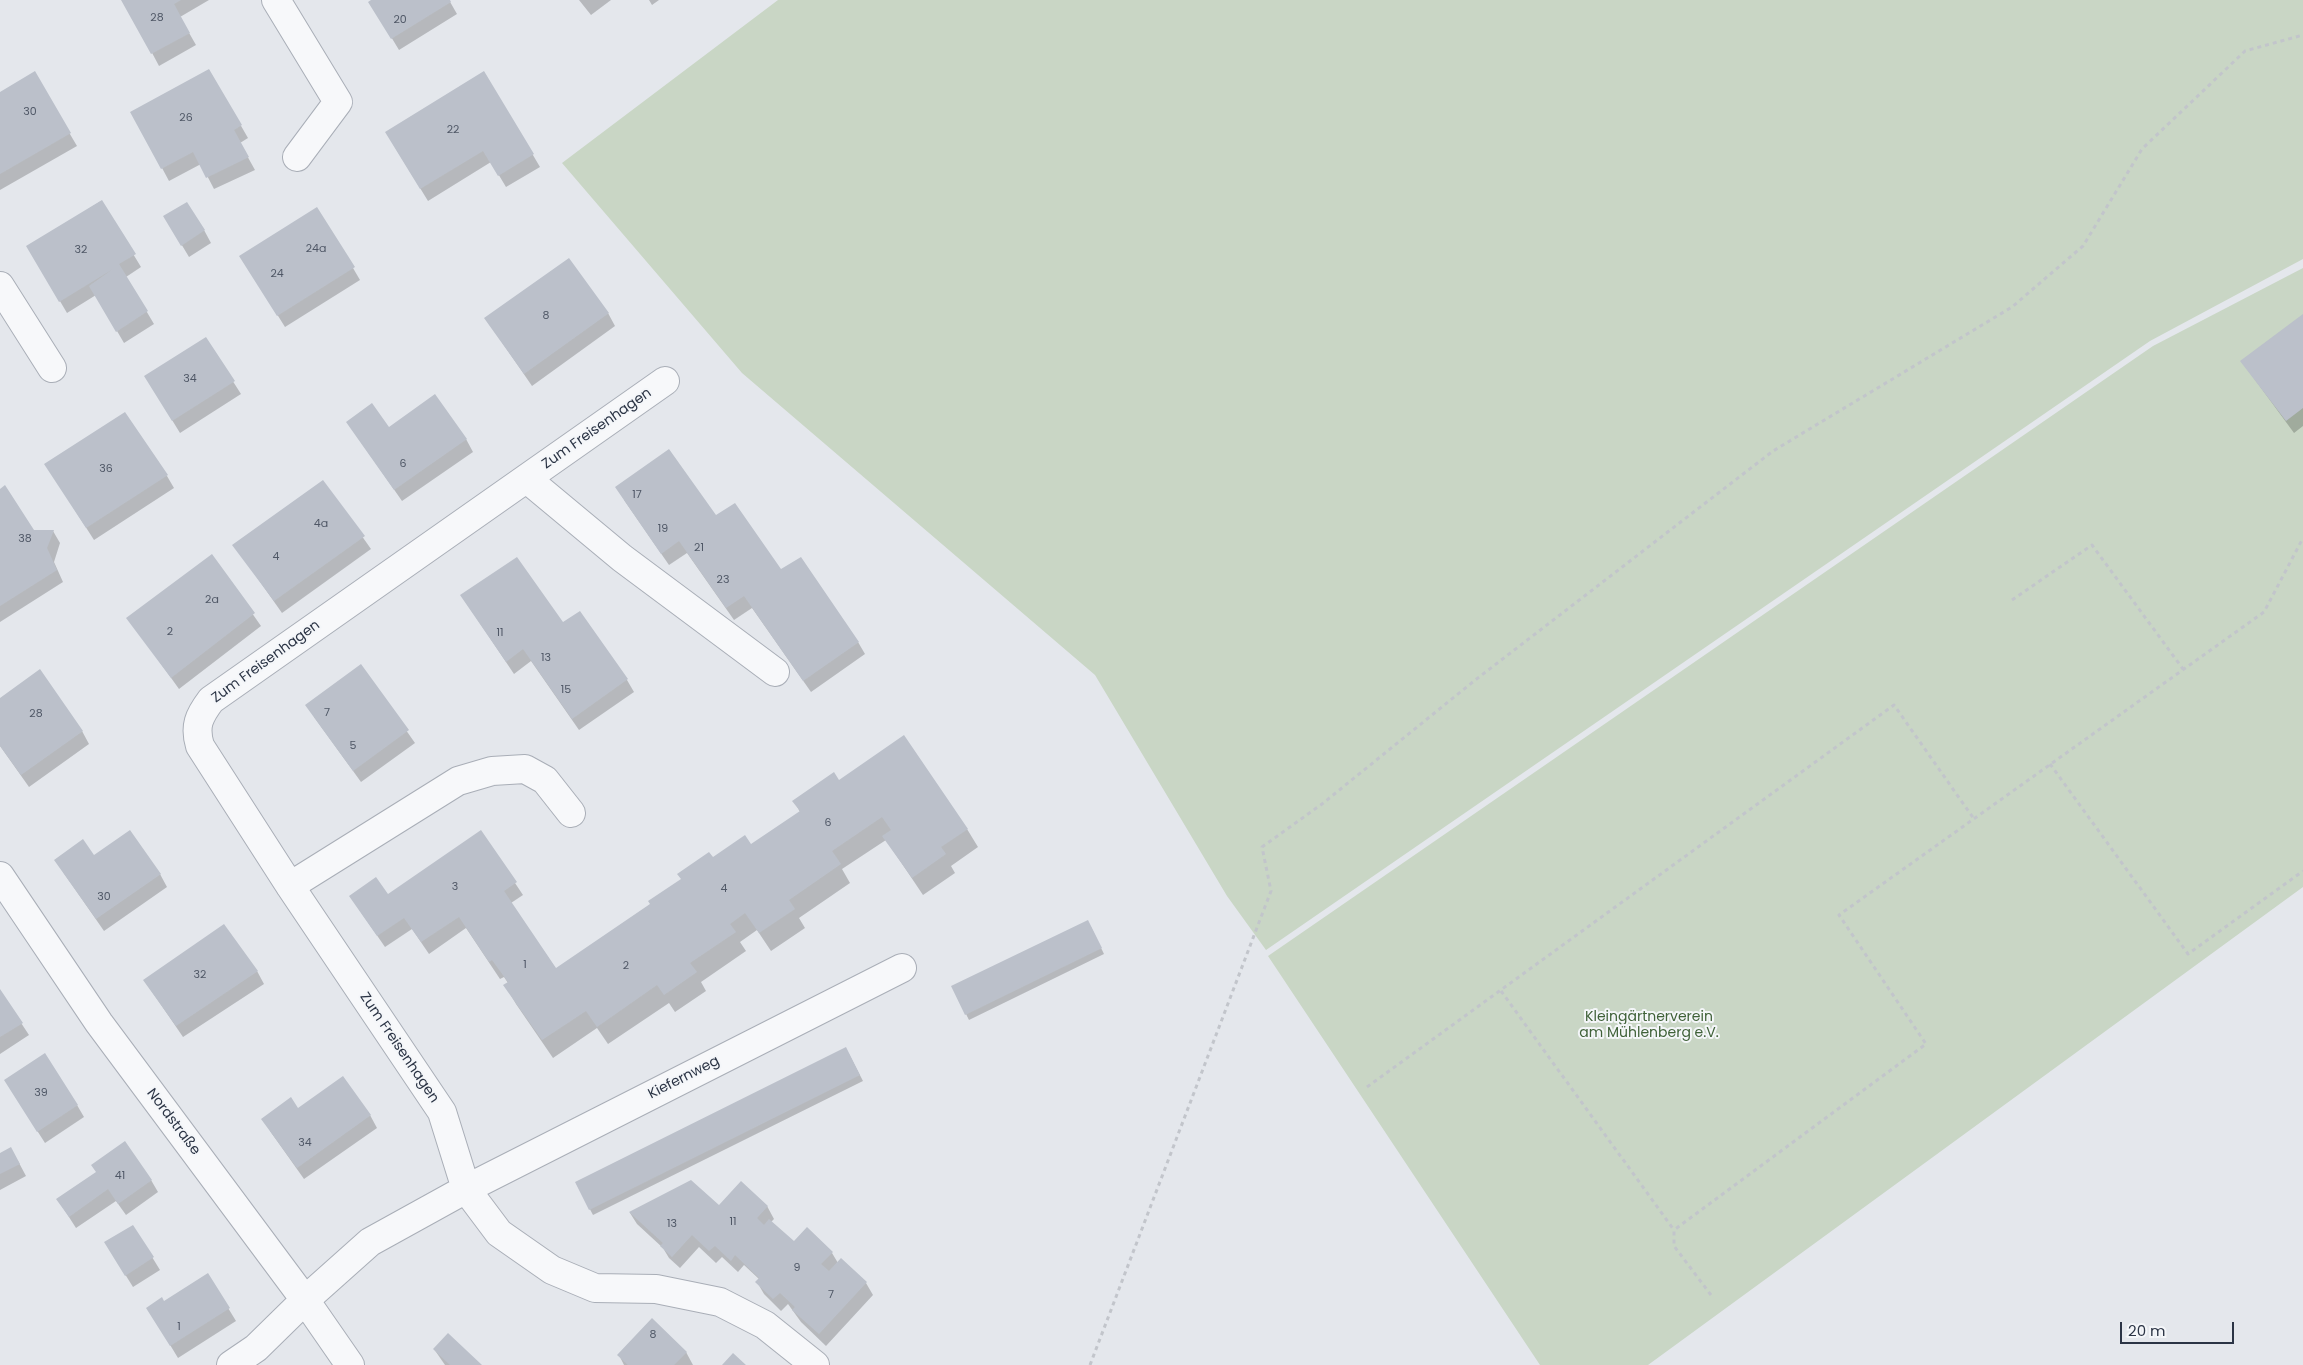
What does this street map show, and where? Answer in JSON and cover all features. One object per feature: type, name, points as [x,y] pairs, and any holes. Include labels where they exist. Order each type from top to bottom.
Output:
[{"type":"street","points":[[276,0],[338,102],[297,157]]},
{"type":"street","points":[[0,286],[52,368]]},
{"type":"street","name":"Zum Freisenhagen","points":[[466,1188],[442,1112],[290,886],[200,746],[196,732],[199,715],[211,700],[665,381]]},
{"type":"street","points":[[527,479],[622,558],[775,672]]},
{"type":"street","points":[[290,886],[458,781],[492,771],[525,769],[544,780],[571,812]]},
{"type":"street","name":"Nordstraße","points":[[0,876],[100,1023],[305,1300],[350,1365]]},
{"type":"street","name":"Kiefernweg","points":[[231,1365],[256,1348],[305,1300],[370,1242],[466,1188],[902,968]]},
{"type":"street","points":[[466,1188],[499,1233],[552,1270],[595,1288],[656,1289],[720,1302],[765,1325],[815,1365]]},
{"type":"path","points":[[1090,1365],[1271,891],[1262,847],[1322,804],[1474,681],[1773,450],[2012,306],[2083,246],[2142,149],[2245,51],[2303,34]]},
{"type":"path","points":[[1674,1230],[1926,1044],[1839,914],[2264,612],[2303,538]]},
{"type":"path","points":[[2012,600],[2092,546],[2184,670]]},
{"type":"path","points":[[1367,1087],[1894,705],[1974,819]]},
{"type":"path","points":[[2050,764],[2188,954],[2303,871]]},
{"type":"path","points":[[1501,991],[1674,1230],[1674,1246],[1711,1295]]},
{"type":"green space","points":[[778,0],[2303,0],[2303,259],[2150,341],[1266,950],[1227,896],[1095,675],[742,373],[562,163]]},
{"type":"green space","name":"Kleingärtnerverein am Mühlenberg e.V.","points":[[2303,268],[2303,887],[1648,1365],[1540,1365],[1268,956],[2153,346]]},
{"type":"building","points":[[121,0],[181,0],[174,4],[190,33],[151,54]]},
{"type":"building","points":[[371,0],[450,0],[451,2],[391,39],[368,2]]},
{"type":"building","points":[[209,69],[242,125],[234,130],[249,157],[206,178],[193,152],[161,169],[130,112]]},
{"type":"building","points":[[35,71],[71,133],[0,174],[0,92]]},
{"type":"building","points":[[484,71],[534,154],[498,176],[483,151],[420,189],[385,132]]},
{"type":"building","points":[[102,200],[136,254],[119,264],[148,311],[116,332],[89,286],[113,269],[59,302],[26,246]]},
{"type":"building","points":[[187,202],[205,230],[181,246],[163,216]]},
{"type":"building","points":[[317,207],[355,267],[277,316],[239,256]]},
{"type":"building","points":[[569,258],[609,313],[524,374],[484,318]]},
{"type":"building","points":[[2303,314],[2303,408],[2286,421],[2240,361]]},
{"type":"building","points":[[206,337],[235,381],[172,421],[144,376]]},
{"type":"building","points":[[435,394],[467,439],[394,490],[346,422],[372,403],[389,427]]},
{"type":"building","points":[[125,412],[168,475],[86,528],[44,464]]},
{"type":"building","points":[[669,449],[716,515],[735,503],[781,569],[801,557],[859,642],[803,681],[744,596],[726,608],[679,541],[661,554],[615,487]]},
{"type":"building","points":[[323,480],[365,536],[274,601],[232,545]]},
{"type":"building","points":[[5,485],[34,530],[54,530],[47,548],[57,570],[0,606],[0,489]]},
{"type":"building","points":[[212,554],[255,613],[171,678],[126,618]]},
{"type":"building","points":[[517,557],[563,622],[580,611],[628,679],[572,719],[523,649],[506,662],[460,595]]},
{"type":"building","points":[[361,664],[409,730],[353,771],[305,705]]},
{"type":"building","points":[[40,669],[83,731],[21,775],[0,746],[0,698]]},
{"type":"building","points":[[904,735],[968,829],[941,847],[946,854],[912,878],[882,836],[891,830],[882,817],[832,851],[841,864],[789,900],[795,909],[759,933],[745,913],[730,924],[736,932],[690,963],[697,972],[664,995],[657,985],[597,1027],[586,1011],[542,1040],[503,985],[508,982],[492,960],[489,962],[459,917],[421,942],[404,918],[377,936],[349,896],[376,877],[388,894],[481,830],[517,882],[504,891],[556,968],[650,904],[648,901],[681,879],[677,874],[709,852],[713,857],[745,835],[751,844],[800,811],[792,801],[834,772],[839,780]]},
{"type":"building","points":[[130,830],[161,874],[96,919],[54,860],[83,839],[94,855]]},
{"type":"building","points":[[1088,920],[1102,948],[965,1015],[951,986]]},
{"type":"building","points":[[224,924],[258,971],[176,1026],[143,980]]},
{"type":"building","points":[[0,989],[23,1023],[0,1037]]},
{"type":"building","points":[[846,1047],[860,1075],[589,1210],[575,1182]]},
{"type":"building","points":[[45,1053],[78,1105],[37,1132],[4,1080]]},
{"type":"building","points":[[343,1076],[371,1115],[297,1168],[261,1119],[291,1097],[298,1108]]},
{"type":"building","points":[[125,1141],[152,1180],[118,1204],[108,1189],[69,1217],[56,1199],[96,1172],[91,1165]]},
{"type":"building","points":[[11,1147],[20,1164],[0,1174],[0,1153]]},
{"type":"building","points":[[691,1180],[719,1205],[741,1181],[768,1206],[757,1218],[764,1225],[769,1219],[794,1241],[807,1227],[833,1252],[821,1264],[829,1271],[841,1258],[867,1282],[819,1334],[792,1310],[795,1307],[780,1293],[773,1299],[755,1282],[759,1278],[735,1255],[731,1261],[715,1246],[709,1251],[692,1235],[672,1257],[660,1246],[663,1243],[629,1212]]},
{"type":"building","points":[[133,1225],[154,1257],[125,1276],[104,1242]]},
{"type":"building","points":[[208,1273],[230,1308],[170,1346],[146,1308],[162,1297],[164,1301]]},
{"type":"building","points":[[652,1318],[687,1352],[674,1365],[628,1365],[617,1355]]},
{"type":"building","points":[[448,1333],[482,1365],[450,1365],[433,1349]]},
{"type":"building","points":[[733,1353],[746,1365],[722,1365]]}]
